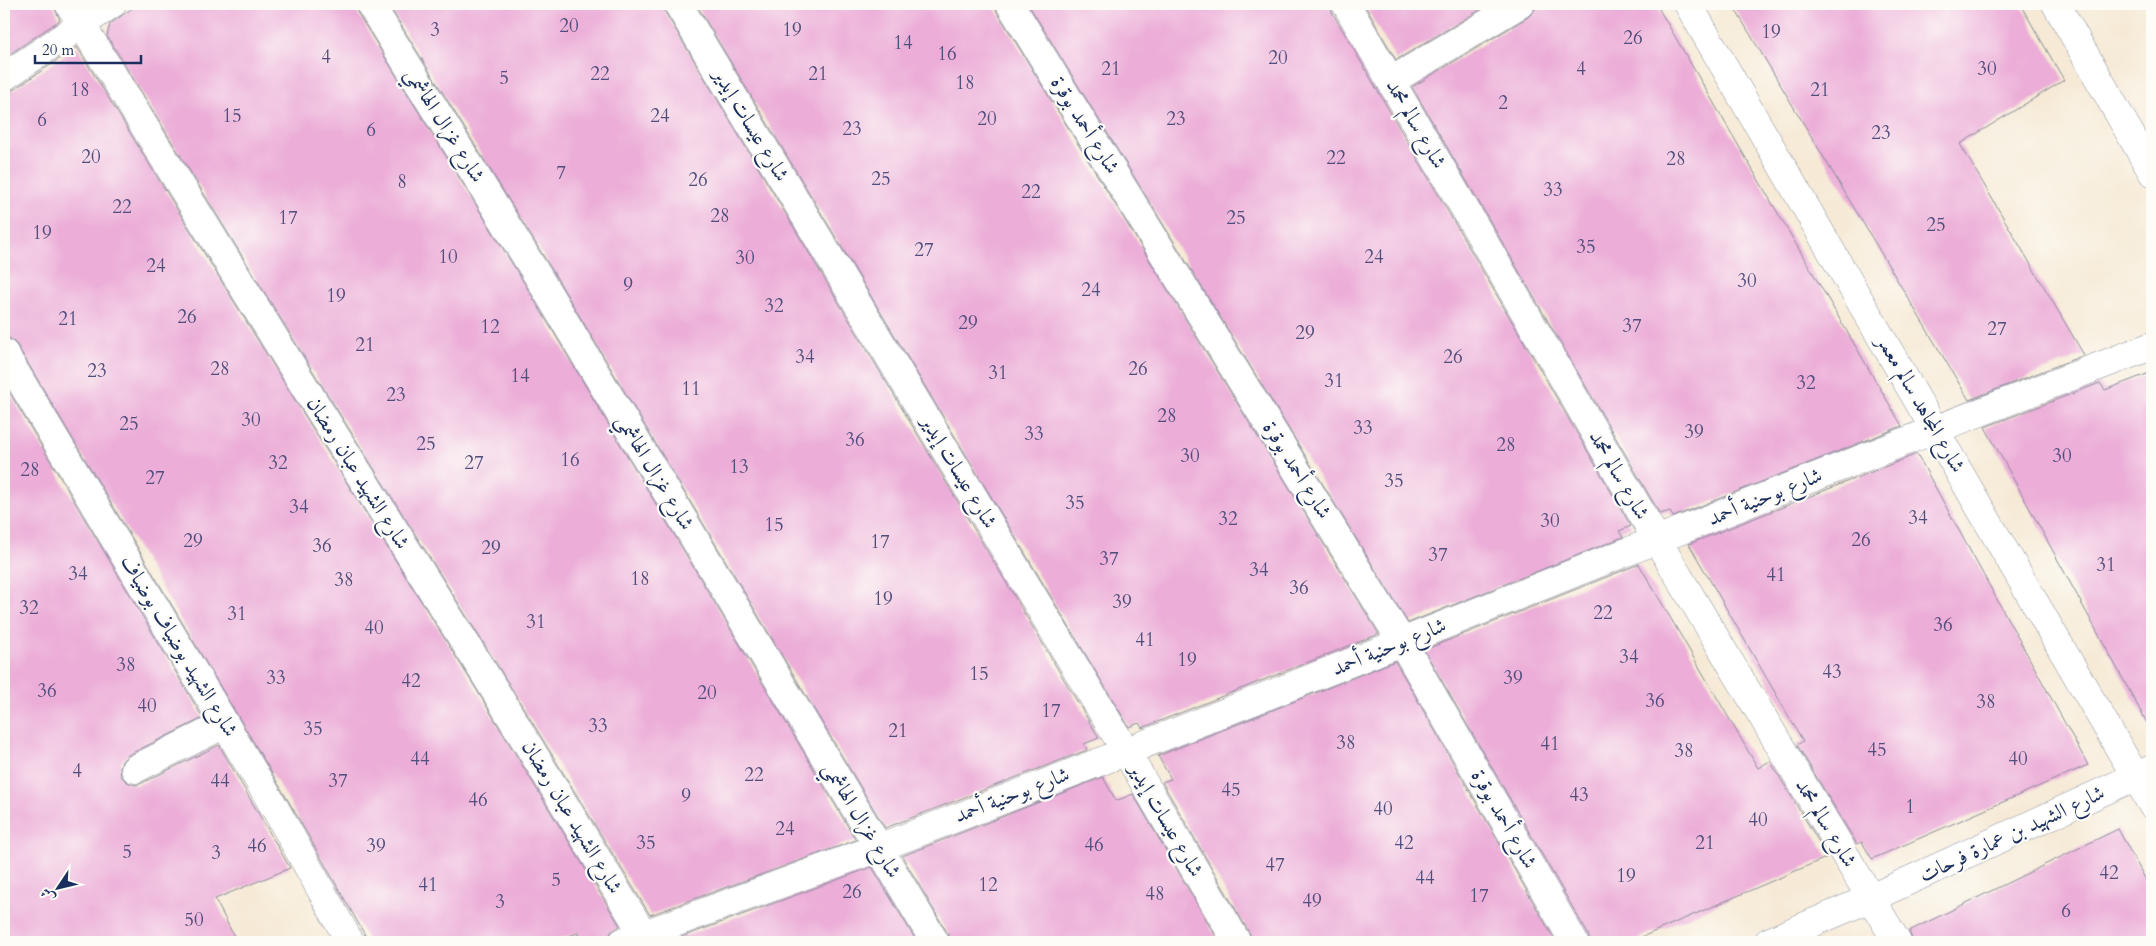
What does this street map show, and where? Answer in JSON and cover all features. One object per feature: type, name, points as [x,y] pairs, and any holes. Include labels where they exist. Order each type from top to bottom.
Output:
[{"type":"street","points":[[4,77],[75,14],[112,4]]},
{"type":"street","name":"شارع غزال الهاشمي","points":[[370,4],[539,278],[935,942]]},
{"type":"street","name":"شارع عيسات إيدير","points":[[678,4],[1238,942]]},
{"type":"street","name":"شارع أحمد بوقرة","points":[[1010,4],[1402,642],[1574,942]]},
{"type":"street","name":"شارع سالم محمد","points":[[1346,4],[1657,540],[1897,942]]},
{"type":"street","points":[[1391,81],[1520,4]]},
{"type":"street","name":"شارع المجاهد سالم معمر","points":[[1688,4],[1935,428],[2144,773],[2152,805]]},
{"type":"street","points":[[2056,4],[2152,172]]},
{"type":"street","name":"شارع الشهيد عبان رمضان","points":[[75,14],[300,381],[486,676],[638,940]]},
{"type":"street","name":"شارع بوحنية أحمد","points":[[638,940],[879,848],[1402,642],[1935,428],[2152,346]]},
{"type":"street","name":"شارع الشهيد بوضياف بوضياف","points":[[4,353],[276,810],[350,942]]},
{"type":"street","points":[[135,769],[225,724]]},
{"type":"street","name":"شارع الشهيد بن عمارة فرحات","points":[[1768,942],[1871,898],[2144,773]]},
{"type":"building","points":[[4,4],[53,4],[60,20],[4,58]]},
{"type":"building","points":[[138,4],[354,4],[357,12],[526,286],[856,840],[650,915],[107,36],[110,24]]},
{"type":"building","points":[[388,4],[662,4],[665,12],[1099,738],[1084,744],[1087,750],[885,828],[552,270]]},
{"type":"building","points":[[696,4],[994,4],[997,12],[1379,634],[1142,728],[1139,723],[1129,727]]},
{"type":"building","points":[[1028,4],[1330,4],[1332,12],[1631,526],[1619,531],[1623,537],[1408,623]]},
{"type":"building","points":[[1364,4],[1490,4],[1396,60]]},
{"type":"building","points":[[1536,4],[1656,4],[1902,426],[1673,517],[1670,511],[1660,514],[1412,87],[1528,17],[1534,11]]},
{"type":"building","points":[[1732,4],[2020,4],[2064,80],[1960,144],[2084,355],[1969,400]]},
{"type":"building","points":[[77,47],[473,684],[620,926],[611,932],[608,942],[580,942],[578,933],[551,942],[369,942],[289,802],[17,345],[11,339],[4,337],[4,92],[13,90]]},
{"type":"building","points":[[2152,372],[2152,732],[1985,427],[2100,383],[2105,390]]},
{"type":"building","points":[[4,383],[203,718],[128,755],[122,761],[120,768],[121,776],[127,782],[135,785],[142,783],[219,745],[290,868],[215,899],[237,942],[4,942]]},
{"type":"building","points":[[1917,454],[2088,765],[1872,859],[1862,842],[1857,844],[1797,745],[1803,741],[1689,544]]},
{"type":"building","points":[[1639,564],[1758,768],[1770,761],[1828,857],[1630,942],[1590,942],[1588,934],[1424,650]]},
{"type":"building","points":[[1395,661],[1556,942],[1253,942],[1162,782],[1171,779],[1158,756]]},
{"type":"building","points":[[1103,777],[1116,801],[1133,794],[1219,942],[951,942],[902,856]]},
{"type":"building","points":[[2118,829],[2152,891],[2152,942],[1913,942],[1909,931]]},
{"type":"building","points":[[872,867],[917,942],[668,942],[788,898]]}]
